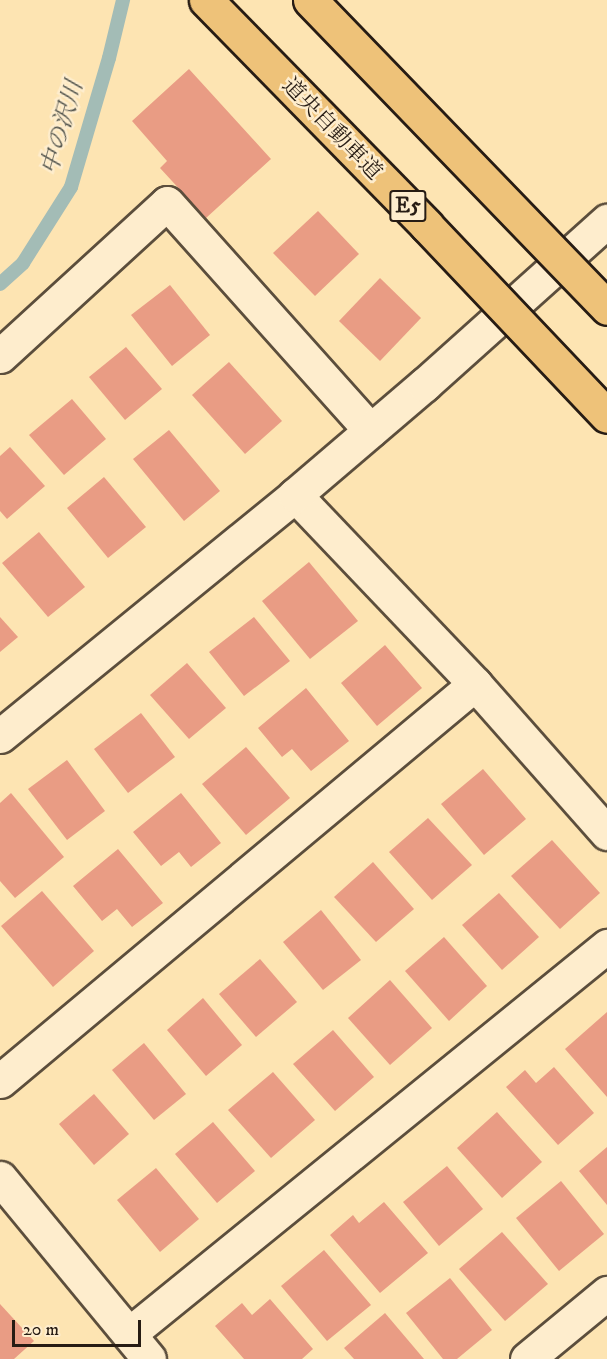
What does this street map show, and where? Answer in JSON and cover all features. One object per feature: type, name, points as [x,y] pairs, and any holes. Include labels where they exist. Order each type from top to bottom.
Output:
[{"type":"highway","name":"道央自動車道","points":[[206,0],[426,225],[607,416]]},
{"type":"highway","points":[[310,0],[607,308]]},
{"type":"street","points":[[0,356],[167,203],[370,430]]},
{"type":"street","points":[[0,736],[295,495],[607,221]]},
{"type":"street","points":[[295,495],[475,684],[607,832]]},
{"type":"street","points":[[0,1081],[475,684]]},
{"type":"street","points":[[129,1334],[607,946]]},
{"type":"street","points":[[0,1178],[149,1359]]},
{"type":"street","points":[[527,1359],[607,1293]]},
{"type":"building","points":[[189,69],[271,159],[206,218],[160,168],[167,161],[132,121]]},
{"type":"building","points":[[318,211],[359,254],[315,296],[273,253]]},
{"type":"building","points":[[380,278],[421,318],[380,361],[339,321]]},
{"type":"building","points":[[170,285],[210,335],[172,366],[131,315]]},
{"type":"building","points":[[126,347],[162,389],[125,420],[89,377]]},
{"type":"building","points":[[229,362],[282,421],[245,454],[192,395]]},
{"type":"building","points":[[72,399],[106,439],[64,475],[29,435]]},
{"type":"building","points":[[169,430],[220,491],[184,521],[133,459]]},
{"type":"building","points":[[10,447],[45,486],[7,519],[0,511],[0,456]]},
{"type":"building","points":[[104,477],[146,527],[108,558],[67,508]]},
{"type":"building","points":[[39,532],[85,587],[48,617],[2,563]]},
{"type":"building","points":[[309,562],[358,621],[310,659],[262,601]]},
{"type":"building","points":[[0,617],[18,637],[0,652]]},
{"type":"building","points":[[254,617],[290,661],[244,696],[209,652]]},
{"type":"building","points":[[385,645],[422,688],[377,726],[341,683]]},
{"type":"building","points":[[187,663],[226,708],[189,739],[150,695]]},
{"type":"building","points":[[306,688],[349,741],[311,771],[292,749],[282,757],[258,728]]},
{"type":"building","points":[[141,713],[175,757],[128,793],[94,749]]},
{"type":"building","points":[[246,747],[290,798],[246,835],[202,784]]},
{"type":"building","points":[[67,760],[105,811],[67,840],[28,789]]},
{"type":"building","points":[[483,769],[526,819],[484,855],[441,804]]},
{"type":"building","points":[[11,793],[64,857],[15,898],[0,881],[0,803]]},
{"type":"building","points":[[181,793],[221,843],[191,867],[179,852],[161,866],[133,832]]},
{"type":"building","points":[[428,818],[472,865],[432,900],[389,852]]},
{"type":"building","points":[[552,840],[600,893],[560,929],[511,876]]},
{"type":"building","points":[[118,849],[163,903],[132,927],[117,909],[102,921],[73,886]]},
{"type":"building","points":[[373,862],[414,909],[376,942],[334,897]]},
{"type":"building","points":[[42,891],[94,951],[53,987],[1,926]]},
{"type":"building","points":[[499,893],[539,937],[502,970],[462,925]]},
{"type":"building","points":[[321,910],[361,960],[323,990],[283,942]]},
{"type":"building","points":[[444,937],[487,986],[449,1021],[405,971]]},
{"type":"building","points":[[260,959],[297,1002],[256,1037],[219,994]]},
{"type":"building","points":[[390,980],[432,1028],[390,1065],[348,1018]]},
{"type":"building","points":[[203,998],[242,1045],[206,1076],[167,1030]]},
{"type":"building","points":[[607,1012],[607,1097],[565,1049]]},
{"type":"building","points":[[333,1030],[374,1077],[335,1111],[293,1064]]},
{"type":"building","points":[[144,1043],[186,1094],[154,1120],[112,1070]]},
{"type":"building","points":[[554,1067],[594,1113],[558,1145],[506,1087],[525,1070],[536,1083]]},
{"type":"building","points":[[273,1072],[315,1120],[271,1158],[228,1110]]},
{"type":"building","points":[[94,1094],[129,1134],[94,1165],[59,1124]]},
{"type":"building","points":[[497,1112],[542,1162],[502,1198],[457,1148]]},
{"type":"building","points":[[213,1122],[255,1171],[217,1203],[175,1154]]},
{"type":"building","points":[[607,1147],[607,1205],[579,1171]]},
{"type":"building","points":[[447,1166],[483,1209],[439,1246],[403,1202]]},
{"type":"building","points":[[156,1168],[199,1219],[160,1252],[117,1200]]},
{"type":"building","points":[[561,1181],[604,1234],[559,1271],[516,1218]]},
{"type":"building","points":[[384,1202],[428,1253],[380,1293],[330,1235],[353,1215],[359,1223]]},
{"type":"building","points":[[502,1232],[548,1284],[505,1321],[459,1269]]},
{"type":"building","points":[[324,1250],[371,1305],[327,1341],[281,1286]]},
{"type":"building","points":[[450,1278],[492,1330],[457,1359],[443,1359],[406,1313]]},
{"type":"building","points":[[270,1299],[313,1349],[302,1359],[244,1359],[215,1326],[242,1303],[252,1315]]},
{"type":"building","points":[[0,1304],[34,1341],[14,1359],[0,1359]]},
{"type":"building","points":[[385,1313],[424,1359],[354,1359],[344,1348]]},
{"type":"waterway","name":"中の沢川","points":[[0,284],[23,263],[71,187],[109,58],[123,0]]}]
